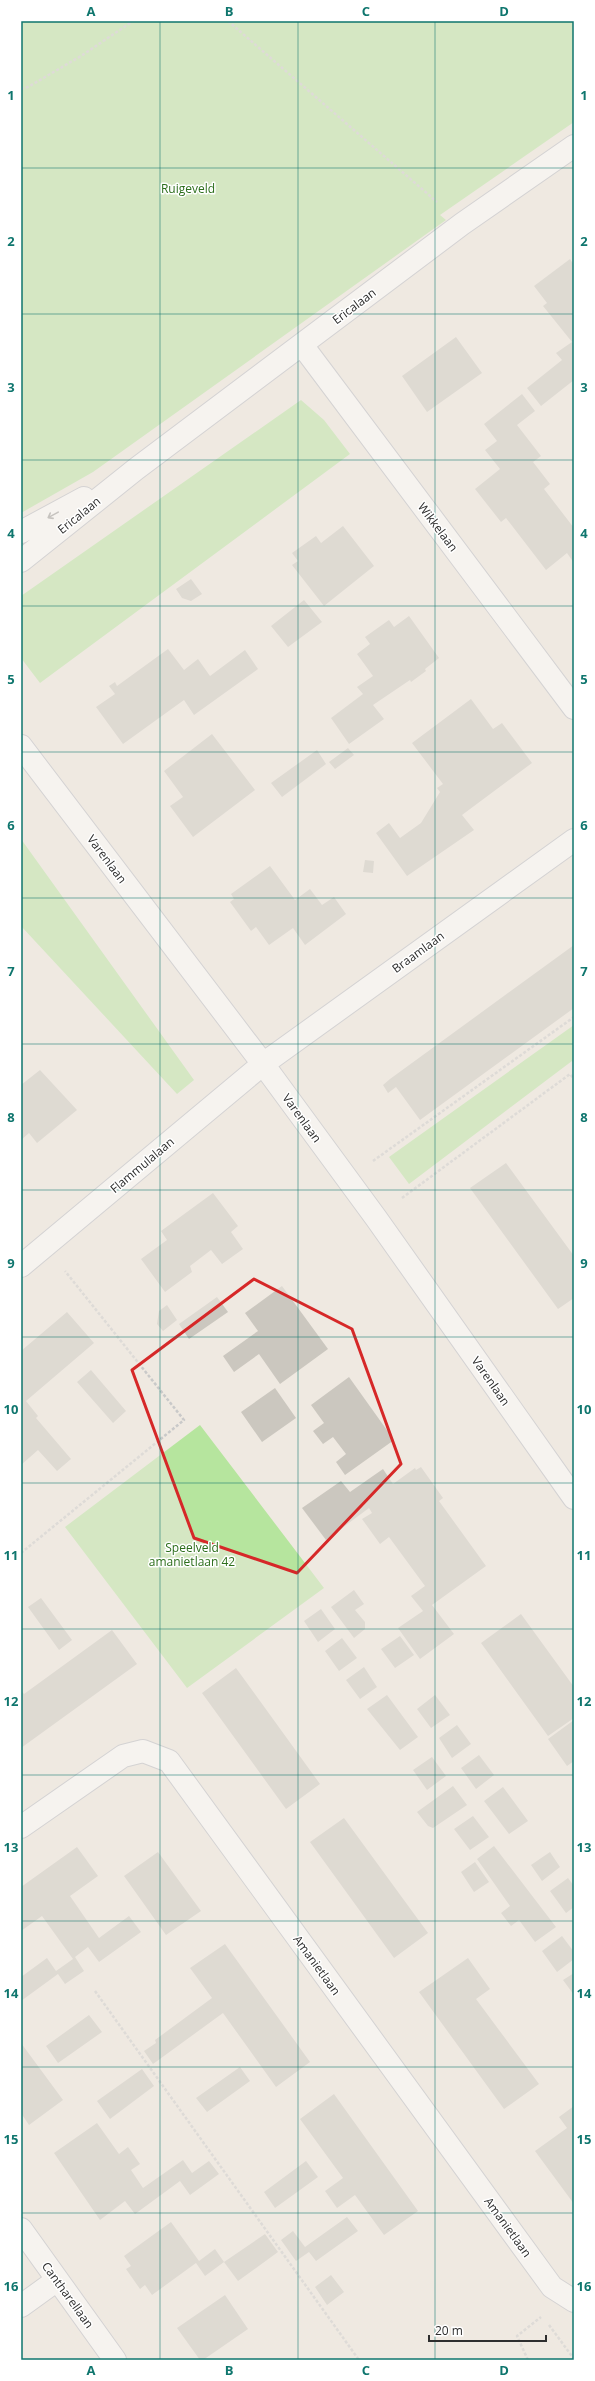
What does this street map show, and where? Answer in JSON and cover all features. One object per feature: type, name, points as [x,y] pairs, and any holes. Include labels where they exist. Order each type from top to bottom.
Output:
[{"type":"street","name":"Ericalaan","points":[[21,561],[136,469],[462,224],[574,146]]},
{"type":"street","name":"Wikkelaan","points":[[302,345],[574,708]]},
{"type":"street","name":"Ericalaan","points":[[21,532],[136,469]]},
{"type":"street","name":"Varenlaan","points":[[21,746],[263,1064],[376,1218],[574,1498]]},
{"type":"street","name":"Braamlaan","points":[[263,1064],[574,840]]},
{"type":"street","name":"Flammulalaan","points":[[21,1266],[263,1064]]},
{"type":"street","name":"Amanietlaan","points":[[21,1827],[123,1756],[143,1752],[169,1761],[552,2287],[574,2301]]},
{"type":"street","name":"Cantharellaan","points":[[21,2229],[115,2360]]},
{"type":"street","points":[[21,2306],[57,2280]]},
{"type":"path","points":[[21,89],[28,87],[81,56],[133,21]]},
{"type":"path","points":[[228,21],[462,224]]},
{"type":"path","points":[[348,1180],[574,1016]]},
{"type":"path","points":[[376,1218],[570,1074],[574,1080]]},
{"type":"path","points":[[21,1553],[184,1420],[45,1246]]},
{"type":"path","points":[[96,1991],[359,2360]]},
{"type":"path","points":[[538,2309],[573,2354],[574,2359]]},
{"type":"path","points":[[528,2360],[517,2336],[543,2316]]},
{"type":"highlighted area","points":[[254,1279],[352,1329],[401,1464],[297,1573],[194,1538],[132,1370]]},
{"type":"green space","name":"Ruigeveld","points":[[21,21],[574,21],[574,122],[440,215],[446,220],[93,472],[21,513]]},
{"type":"green space","points":[[301,400],[324,420],[350,454],[40,683],[21,658],[21,596]]},
{"type":"green space","points":[[21,839],[194,1080],[177,1094],[21,926]]},
{"type":"green space","points":[[574,1025],[574,1064],[572,1061],[409,1184],[389,1157]]},
{"type":"green space","name":"Speelveld amanietlaan 42","points":[[200,1425],[324,1588],[187,1688],[65,1527]]},
{"type":"building","points":[[570,259],[574,265],[574,340],[572,342],[543,306],[547,303],[534,286]]},
{"type":"building","points":[[456,337],[482,373],[427,412],[402,376]]},
{"type":"building","points":[[572,342],[574,345],[574,380],[541,406],[527,388],[562,360],[556,353]]},
{"type":"building","points":[[522,394],[535,411],[517,425],[541,456],[533,462],[550,484],[544,489],[574,528],[574,563],[567,553],[546,570],[506,518],[501,522],[475,489],[500,469],[485,450],[497,441],[484,424]]},
{"type":"building","points":[[343,526],[374,566],[324,606],[292,565],[298,561],[292,553],[316,536],[321,543]]},
{"type":"building","points":[[191,579],[202,594],[191,601],[182,598],[176,589]]},
{"type":"building","points":[[304,600],[322,622],[288,647],[271,626]]},
{"type":"building","points":[[409,616],[439,658],[425,669],[426,671],[411,682],[410,680],[373,705],[384,719],[349,744],[331,718],[363,694],[357,687],[373,676],[357,654],[370,644],[365,637],[389,620],[394,627]]},
{"type":"building","points":[[168,649],[184,670],[198,659],[210,676],[245,650],[258,669],[194,715],[184,700],[123,744],[96,707],[115,694],[109,686],[115,682],[117,686]]},
{"type":"building","points":[[471,699],[493,729],[502,723],[532,763],[462,815],[474,830],[407,876],[376,833],[389,823],[400,838],[421,823],[440,792],[437,788],[443,784],[412,743]]},
{"type":"building","points":[[212,734],[255,790],[193,837],[170,806],[183,797],[164,771]]},
{"type":"building","points":[[348,748],[354,755],[335,769],[329,762]]},
{"type":"building","points":[[317,750],[326,764],[282,797],[271,783]]},
{"type":"building","points":[[365,860],[374,861],[373,873],[363,872]]},
{"type":"building","points":[[270,866],[295,900],[310,889],[322,905],[334,897],[346,914],[305,945],[293,928],[269,945],[256,927],[251,931],[230,902],[234,899],[231,894]]},
{"type":"building","points":[[574,945],[574,1008],[420,1120],[396,1087],[388,1093],[383,1085],[390,1079]]},
{"type":"building","points":[[40,1070],[77,1110],[37,1143],[29,1133],[21,1140],[21,1085]]},
{"type":"building","points":[[506,1163],[574,1256],[574,1298],[558,1309],[470,1188]]},
{"type":"building","points":[[213,1193],[238,1226],[231,1232],[243,1249],[222,1264],[211,1250],[190,1266],[192,1272],[165,1292],[141,1259],[167,1240],[161,1231]]},
{"type":"building","points":[[282,1286],[328,1349],[280,1384],[259,1354],[234,1372],[223,1356],[258,1331],[245,1313]]},
{"type":"building","points":[[217,1297],[228,1312],[189,1339],[179,1324]]},
{"type":"building","points":[[167,1305],[177,1320],[163,1331],[157,1324],[159,1311]]},
{"type":"building","points":[[67,1312],[94,1343],[26,1401],[38,1416],[36,1418],[71,1459],[57,1471],[38,1450],[21,1465],[21,1351]]},
{"type":"building","points":[[91,1370],[126,1411],[113,1423],[77,1382]]},
{"type":"building","points":[[349,1377],[394,1440],[345,1475],[336,1462],[346,1454],[333,1437],[323,1444],[313,1431],[324,1423],[311,1405]]},
{"type":"building","points":[[275,1388],[296,1418],[262,1442],[241,1412]]},
{"type":"building","points":[[421,1467],[443,1498],[439,1501],[486,1566],[432,1605],[454,1634],[420,1659],[398,1628],[423,1611],[411,1596],[425,1586],[389,1537],[380,1544],[362,1519],[372,1513],[369,1508],[326,1540],[302,1508],[341,1481],[350,1492],[383,1469],[393,1484],[415,1468],[416,1470]]},
{"type":"building","points":[[354,1590],[364,1604],[355,1610],[365,1622],[365,1629],[354,1638],[331,1607]]},
{"type":"building","points":[[41,1598],[72,1640],[59,1650],[28,1607]]},
{"type":"building","points":[[321,1609],[335,1629],[318,1642],[304,1621]]},
{"type":"building","points":[[521,1614],[574,1687],[574,1718],[548,1736],[481,1643]]},
{"type":"building","points":[[112,1630],[137,1664],[21,1748],[21,1690],[24,1694]]},
{"type":"building","points":[[400,1636],[414,1655],[395,1668],[381,1649]]},
{"type":"building","points":[[342,1638],[357,1658],[339,1671],[325,1651]]},
{"type":"building","points":[[364,1667],[377,1687],[360,1699],[346,1680]]},
{"type":"building","points":[[236,1668],[320,1784],[286,1809],[202,1693]]},
{"type":"building","points":[[387,1695],[418,1737],[400,1750],[367,1709]]},
{"type":"building","points":[[435,1695],[450,1715],[431,1728],[417,1709]]},
{"type":"building","points":[[574,1720],[574,1761],[567,1766],[548,1739]]},
{"type":"building","points":[[457,1725],[471,1744],[452,1758],[439,1738]]},
{"type":"building","points":[[479,1755],[494,1775],[476,1789],[461,1768]]},
{"type":"building","points":[[432,1757],[446,1776],[427,1790],[413,1770]]},
{"type":"building","points":[[453,1786],[467,1805],[433,1828],[428,1826],[417,1812]]},
{"type":"building","points":[[503,1787],[528,1821],[509,1834],[484,1801]]},
{"type":"building","points":[[473,1816],[489,1837],[470,1850],[454,1829]]},
{"type":"building","points":[[344,1818],[428,1933],[394,1958],[310,1842]]},
{"type":"building","points":[[494,1846],[556,1927],[535,1942],[519,1920],[511,1926],[501,1913],[510,1906],[477,1859]]},
{"type":"building","points":[[77,1847],[98,1876],[70,1896],[99,1938],[129,1916],[141,1932],[99,1962],[88,1947],[75,1957],[84,1971],[65,1984],[58,1974],[21,2001],[21,1977],[47,1958],[56,1971],[73,1959],[42,1916],[21,1931],[21,1887]]},
{"type":"building","points":[[158,1852],[201,1911],[166,1935],[124,1876]]},
{"type":"building","points":[[550,1852],[560,1867],[542,1881],[531,1865]]},
{"type":"building","points":[[475,1862],[489,1882],[474,1892],[461,1872]]},
{"type":"building","points":[[568,1878],[574,1886],[574,1907],[566,1913],[550,1891]]},
{"type":"building","points":[[562,1936],[574,1952],[574,1959],[557,1972],[542,1951]]},
{"type":"building","points":[[225,1944],[310,2062],[276,2087],[223,2013],[153,2064],[144,2051],[156,2043],[155,2040],[212,1998],[190,1968]]},
{"type":"building","points":[[468,1958],[490,1989],[476,1999],[539,2084],[504,2109],[419,1992]]},
{"type":"building","points":[[574,1973],[574,1995],[563,1980]]},
{"type":"building","points":[[89,2015],[102,2032],[58,2063],[46,2046]]},
{"type":"building","points":[[21,2043],[63,2100],[29,2125],[21,2113]]},
{"type":"building","points":[[240,2067],[250,2081],[207,2112],[196,2098]]},
{"type":"building","points":[[142,2069],[154,2086],[110,2119],[97,2101]]},
{"type":"building","points":[[334,2094],[418,2211],[384,2235],[355,2195],[337,2208],[325,2191],[343,2178],[300,2119]]},
{"type":"building","points":[[574,2106],[574,2204],[535,2151],[567,2128],[559,2117]]},
{"type":"building","points":[[97,2123],[119,2154],[128,2147],[140,2164],[131,2170],[143,2188],[183,2160],[192,2173],[209,2161],[219,2174],[190,2195],[180,2181],[135,2214],[125,2201],[100,2220],[54,2153]]},
{"type":"building","points":[[306,2161],[318,2177],[275,2208],[264,2192]]},
{"type":"building","points":[[347,2217],[358,2231],[316,2261],[309,2252],[296,2261],[281,2240],[293,2231],[305,2247]]},
{"type":"building","points":[[171,2222],[199,2261],[215,2249],[224,2262],[205,2276],[196,2263],[152,2295],[145,2285],[140,2289],[126,2269],[131,2266],[124,2256]]},
{"type":"building","points":[[265,2234],[278,2252],[238,2281],[224,2262]]},
{"type":"building","points":[[331,2275],[344,2292],[327,2305],[315,2287]]},
{"type":"building","points":[[225,2295],[248,2329],[203,2360],[200,2360],[177,2328]]}]
